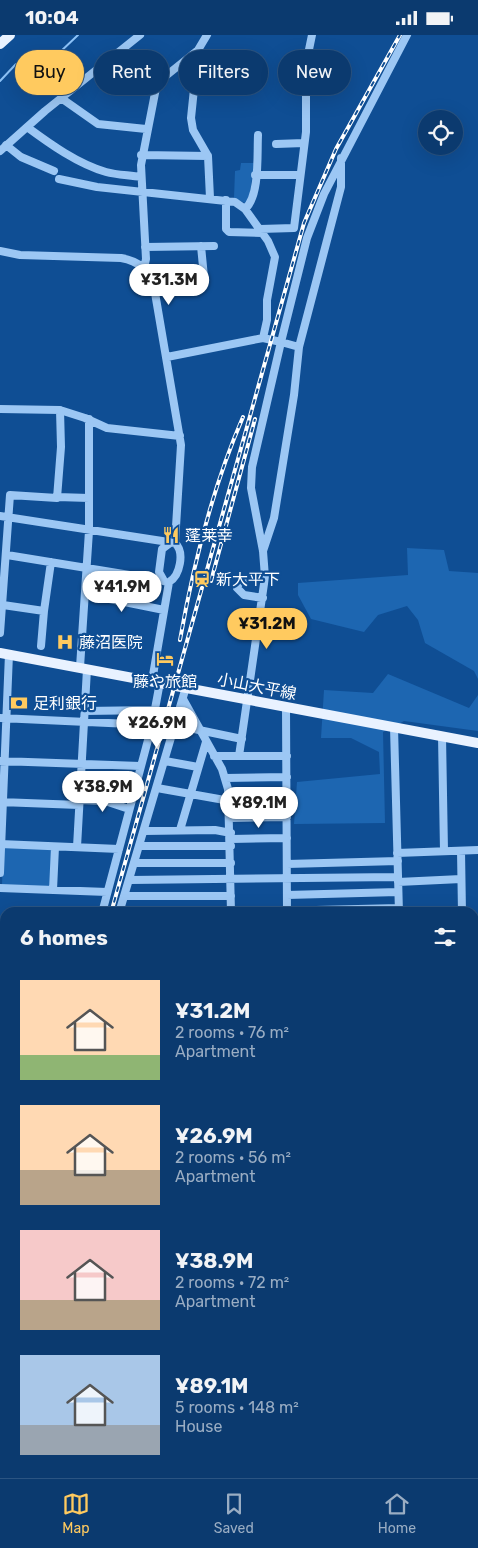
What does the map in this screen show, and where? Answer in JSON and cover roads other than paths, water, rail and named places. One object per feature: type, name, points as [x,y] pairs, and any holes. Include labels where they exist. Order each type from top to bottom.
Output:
[{"type":"main road","points":[[0,44],[10,35]]},
{"type":"main road","name":"小山大平線","points":[[4,653],[478,743]]},
{"type":"street","points":[[54,171],[3,148],[61,98],[140,35]]},
{"type":"street","points":[[198,50],[207,35]]},
{"type":"street","points":[[226,200],[226,229],[229,232],[294,228],[304,143],[306,64],[312,35]]},
{"type":"street","points":[[239,756],[249,700],[265,577],[263,551],[252,496],[252,467],[281,342],[307,238],[324,193],[341,157],[407,35]]},
{"type":"street","points":[[144,267],[146,259],[141,155],[156,88],[162,79],[179,65]]},
{"type":"street","points":[[193,95],[191,118],[193,130],[208,156],[210,198]]},
{"type":"street","points":[[61,98],[98,125],[146,129]]},
{"type":"street","points":[[27,127],[43,139],[96,168],[106,172],[141,177]]},
{"type":"street","points":[[245,209],[252,200],[256,175],[258,135]]},
{"type":"street","points":[[276,145],[304,143]]},
{"type":"street","points":[[141,155],[208,156]]},
{"type":"street","points":[[263,551],[274,518],[294,395],[298,347],[341,187],[341,157]]},
{"type":"street","points":[[256,175],[300,175]]},
{"type":"street","points":[[59,179],[98,187],[226,200],[236,202],[245,209],[268,241],[275,257],[267,300],[268,321],[263,338]]},
{"type":"street","points":[[201,246],[204,277]]},
{"type":"street","points":[[145,247],[214,246]]},
{"type":"street","points":[[0,251],[20,255],[121,258],[144,267],[152,280],[180,437],[173,543],[180,552],[175,577],[169,582],[164,609],[155,710],[103,907]]},
{"type":"street","points":[[167,357],[263,338],[298,347]]},
{"type":"street","points":[[0,409],[60,410],[89,419],[106,428],[180,437]]},
{"type":"street","points":[[57,497],[60,410]]},
{"type":"street","points":[[77,847],[85,711],[83,668],[89,531],[89,419]]},
{"type":"street","points":[[0,633],[10,495],[57,499],[57,497],[89,498]]},
{"type":"street","points":[[0,516],[173,543]]},
{"type":"street","points":[[157,541],[162,549],[160,578]]},
{"type":"street","points":[[162,549],[173,543]]},
{"type":"street","points":[[7,555],[154,579],[160,578],[169,582]]},
{"type":"street","points":[[41,646],[51,562]]},
{"type":"street","points":[[262,598],[244,595],[237,588],[240,579],[265,577]]},
{"type":"street","points":[[85,594],[164,609]]},
{"type":"street","points":[[3,605],[44,611]]},
{"type":"street","points":[[0,873],[4,653]]},
{"type":"street","points":[[121,907],[186,687]]},
{"type":"street","points":[[182,699],[225,778],[229,799],[231,839],[231,907]]},
{"type":"street","points":[[286,707],[287,907]]},
{"type":"street","points":[[85,711],[155,710]]},
{"type":"street","points":[[3,719],[152,725]]},
{"type":"street","points":[[175,725],[242,739]]},
{"type":"street","points":[[394,727],[399,907]]},
{"type":"street","points":[[442,736],[444,851]]},
{"type":"street","points":[[180,830],[206,742]]},
{"type":"street","points":[[214,756],[287,756]]},
{"type":"street","points":[[2,761],[140,766]]},
{"type":"street","points":[[165,761],[198,767]]},
{"type":"street","points":[[225,778],[287,777]]},
{"type":"street","points":[[157,788],[229,799],[287,797]]},
{"type":"street","points":[[1,802],[105,801],[129,809]]},
{"type":"street","points":[[230,818],[287,817]]},
{"type":"street","points":[[144,831],[215,830],[231,839]]},
{"type":"street","points":[[140,846],[231,839],[287,838]]},
{"type":"street","points":[[0,844],[119,849]]},
{"type":"street","points":[[53,890],[54,847]]},
{"type":"street","points":[[397,853],[478,850]]},
{"type":"street","points":[[461,851],[462,907]]},
{"type":"street","points":[[286,864],[398,861]]},
{"type":"street","points":[[135,863],[231,863]]},
{"type":"street","points":[[130,880],[462,879]]},
{"type":"street","points":[[0,888],[107,892]]},
{"type":"street","points":[[287,895],[398,892]]},
{"type":"street","points":[[125,896],[231,896]]},
{"type":"waterway","points":[[0,81],[16,64],[58,54],[78,35]]},
{"type":"railway","points":[[113,907],[304,223],[336,149],[400,35]]},
{"type":"railway","points":[[180,640],[191,584],[213,498],[243,417]]},
{"type":"railway","points":[[211,581],[255,419]]},
{"type":"place","name":"蓬莱幸","points":[[171,535]]},
{"type":"place","name":"新大平下","points":[[202,579]]},
{"type":"place","name":"藤沼医院","points":[[65,642]]},
{"type":"place","name":"藤や旅館","points":[[165,659]]},
{"type":"place","name":"足利銀行","points":[[19,703]]}]
